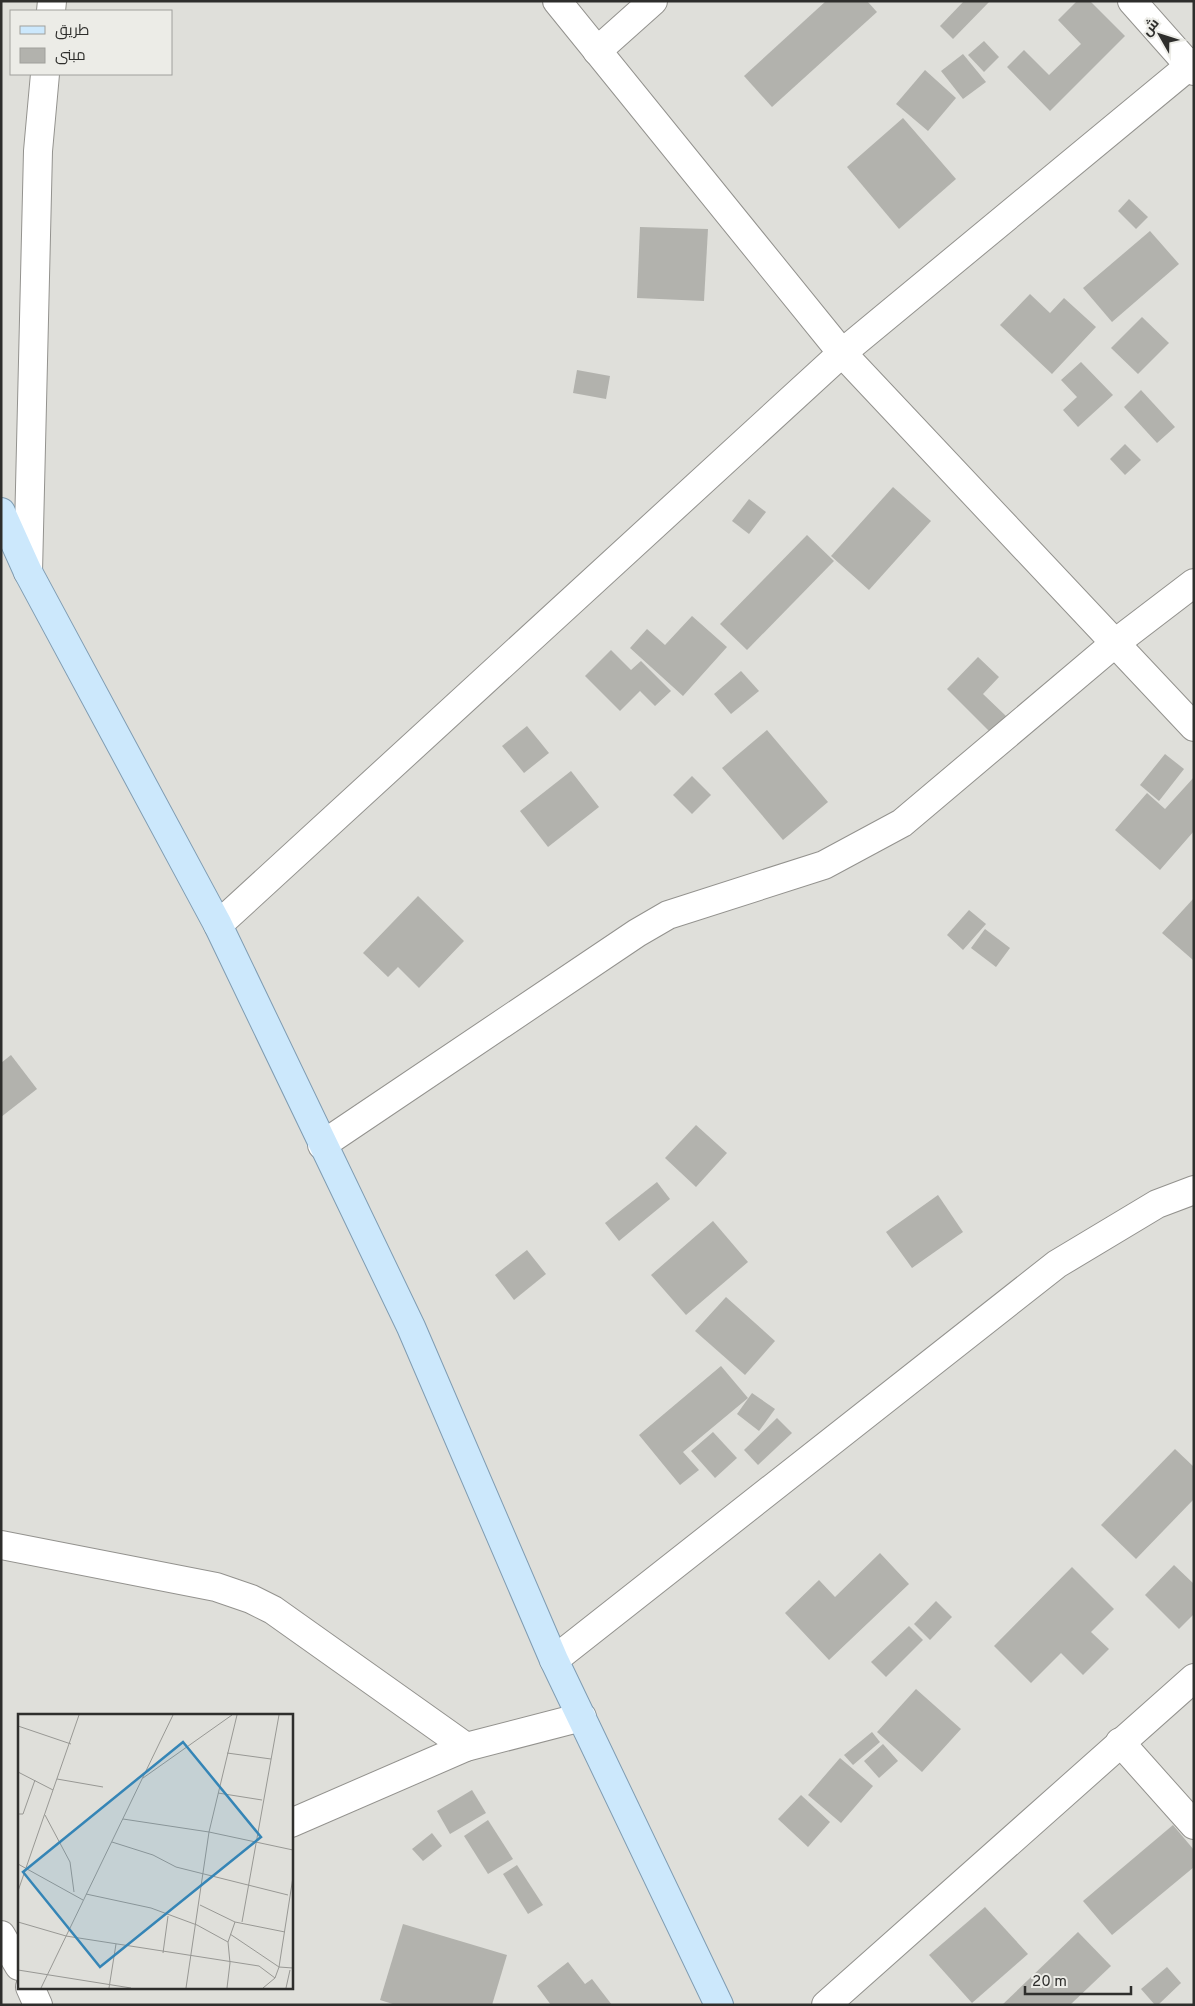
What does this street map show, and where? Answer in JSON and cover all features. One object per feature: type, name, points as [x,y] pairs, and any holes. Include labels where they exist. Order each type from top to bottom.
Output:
[{"type":"main road","points":[[1,512],[28,572],[218,925],[411,1327],[554,1660],[719,2005]]},
{"type":"street","points":[[557,1],[842,353],[1194,727]]},
{"type":"street","points":[[597,51],[653,1]]},
{"type":"street","points":[[218,925],[842,353],[1192,66],[1132,1]]},
{"type":"street","points":[[28,572],[38,151],[45,75]]},
{"type":"street","points":[[322,1145],[636,933],[668,915],[824,865],[902,824],[1114,644],[1194,583]]},
{"type":"street","points":[[554,1660],[1057,1264],[1157,1204],[1194,1190]]},
{"type":"street","points":[[1,1546],[216,1587],[251,1599],[273,1610],[466,1747]]},
{"type":"street","points":[[826,2005],[1194,1678]]},
{"type":"street","points":[[292,1823],[466,1747],[582,1718]]},
{"type":"street","points":[[1120,1742],[1194,1825]]},
{"type":"street","points":[[30,1988],[38,2005]]},
{"type":"building","points":[[826,1],[867,1],[877,12],[772,107],[744,76]]},
{"type":"building","points":[[964,1],[990,1],[953,39],[940,26]]},
{"type":"building","points":[[1077,1],[1090,1],[1125,36],[1050,111],[1007,67],[1024,50],[1049,75],[1081,44],[1058,20]]},
{"type":"building","points":[[984,41],[999,57],[984,72],[968,55]]},
{"type":"building","points":[[963,54],[986,82],[963,99],[941,71]]},
{"type":"building","points":[[925,70],[956,98],[928,131],[896,104]]},
{"type":"building","points":[[903,118],[956,179],[899,229],[847,167]]},
{"type":"building","points":[[1129,199],[1148,217],[1136,229],[1118,211]]},
{"type":"building","points":[[640,227],[708,229],[704,301],[637,298]]},
{"type":"building","points":[[1150,231],[1179,264],[1112,322],[1083,288]]},
{"type":"building","points":[[1030,294],[1050,313],[1064,298],[1096,327],[1052,374],[1000,325]]},
{"type":"building","points":[[1142,317],[1169,343],[1138,374],[1111,348]]},
{"type":"building","points":[[1081,362],[1113,395],[1078,427],[1063,410],[1077,397],[1061,380]]},
{"type":"building","points":[[577,370],[610,376],[606,399],[573,393]]},
{"type":"building","points":[[1141,390],[1175,427],[1157,443],[1124,407]]},
{"type":"building","points":[[1125,444],[1141,460],[1125,475],[1110,459]]},
{"type":"building","points":[[893,487],[931,521],[869,590],[831,556]]},
{"type":"building","points":[[749,499],[766,512],[749,534],[732,521]]},
{"type":"building","points":[[807,535],[834,561],[747,650],[720,624]]},
{"type":"building","points":[[692,616],[727,647],[683,696],[630,648],[647,629],[665,645]]},
{"type":"building","points":[[611,650],[631,670],[641,661],[671,691],[655,706],[640,691],[620,711],[585,676]]},
{"type":"building","points":[[978,657],[999,677],[983,694],[1006,716],[990,732],[947,689]]},
{"type":"building","points":[[741,671],[759,691],[731,714],[714,694]]},
{"type":"building","points":[[527,726],[549,753],[524,773],[502,746]]},
{"type":"building","points":[[767,730],[828,802],[783,840],[722,768]]},
{"type":"building","points":[[1165,754],[1184,769],[1159,801],[1140,785]]},
{"type":"building","points":[[571,771],[599,807],[548,847],[520,811]]},
{"type":"building","points":[[692,776],[711,795],[692,814],[673,795]]},
{"type":"building","points":[[1194,777],[1194,831],[1160,870],[1115,830],[1147,793],[1165,809]]},
{"type":"building","points":[[418,896],[464,941],[419,988],[398,967],[388,977],[363,953]]},
{"type":"building","points":[[1194,898],[1194,959],[1193,960],[1162,933]]},
{"type":"building","points":[[969,910],[986,924],[963,950],[947,935]]},
{"type":"building","points":[[985,929],[1010,948],[996,967],[971,948]]},
{"type":"building","points":[[11,1055],[37,1089],[1,1117],[1,1063]]},
{"type":"building","points":[[696,1125],[727,1153],[696,1187],[665,1158]]},
{"type":"building","points":[[657,1182],[670,1199],[619,1241],[605,1223]]},
{"type":"building","points":[[938,1195],[963,1232],[912,1268],[886,1232]]},
{"type":"building","points":[[713,1221],[748,1262],[686,1315],[651,1275]]},
{"type":"building","points":[[527,1250],[546,1274],[514,1300],[495,1275]]},
{"type":"building","points":[[726,1297],[775,1341],[745,1375],[695,1331]]},
{"type":"building","points":[[721,1366],[748,1398],[683,1452],[699,1470],[680,1485],[639,1435]]},
{"type":"building","points":[[752,1393],[775,1409],[759,1431],[737,1414]]},
{"type":"building","points":[[777,1418],[792,1433],[758,1465],[744,1450]]},
{"type":"building","points":[[713,1432],[737,1458],[715,1478],[691,1451]]},
{"type":"building","points":[[1175,1449],[1194,1467],[1194,1499],[1136,1559],[1101,1525]]},
{"type":"building","points":[[880,1553],[909,1584],[829,1660],[785,1613],[819,1580],[835,1597]]},
{"type":"building","points":[[1174,1565],[1194,1584],[1194,1614],[1179,1629],[1145,1595]]},
{"type":"building","points":[[1072,1567],[1114,1609],[1091,1632],[1109,1649],[1083,1675],[1061,1653],[1031,1683],[994,1646]]},
{"type":"building","points":[[936,1601],[952,1617],[930,1640],[914,1624]]},
{"type":"building","points":[[909,1626],[923,1640],[886,1677],[871,1662]]},
{"type":"building","points":[[916,1689],[961,1729],[922,1772],[877,1732]]},
{"type":"building","points":[[872,1732],[880,1742],[853,1765],[844,1755]]},
{"type":"building","points":[[883,1744],[898,1761],[879,1778],[864,1761]]},
{"type":"building","points":[[840,1758],[873,1786],[841,1823],[808,1795]]},
{"type":"building","points":[[472,1790],[486,1813],[450,1834],[437,1811]]},
{"type":"building","points":[[801,1795],[830,1822],[808,1847],[778,1819]]},
{"type":"building","points":[[488,1820],[513,1859],[488,1874],[464,1836]]},
{"type":"building","points":[[1173,1825],[1194,1850],[1194,1867],[1112,1935],[1083,1901]]},
{"type":"building","points":[[432,1833],[442,1846],[423,1861],[412,1849]]},
{"type":"building","points":[[517,1865],[543,1905],[528,1914],[503,1874]]},
{"type":"building","points":[[985,1907],[1028,1954],[972,2003],[929,1955]]},
{"type":"building","points":[[403,1924],[507,1955],[492,2005],[396,2005],[380,2000]]},
{"type":"building","points":[[1078,1932],[1111,1966],[1070,2005],[1002,2005]]},
{"type":"building","points":[[568,1962],[585,1984],[592,1979],[612,2005],[551,2005],[537,1986]]},
{"type":"building","points":[[1167,1967],[1181,1983],[1158,2005],[1155,2005],[1141,1989]]}]
